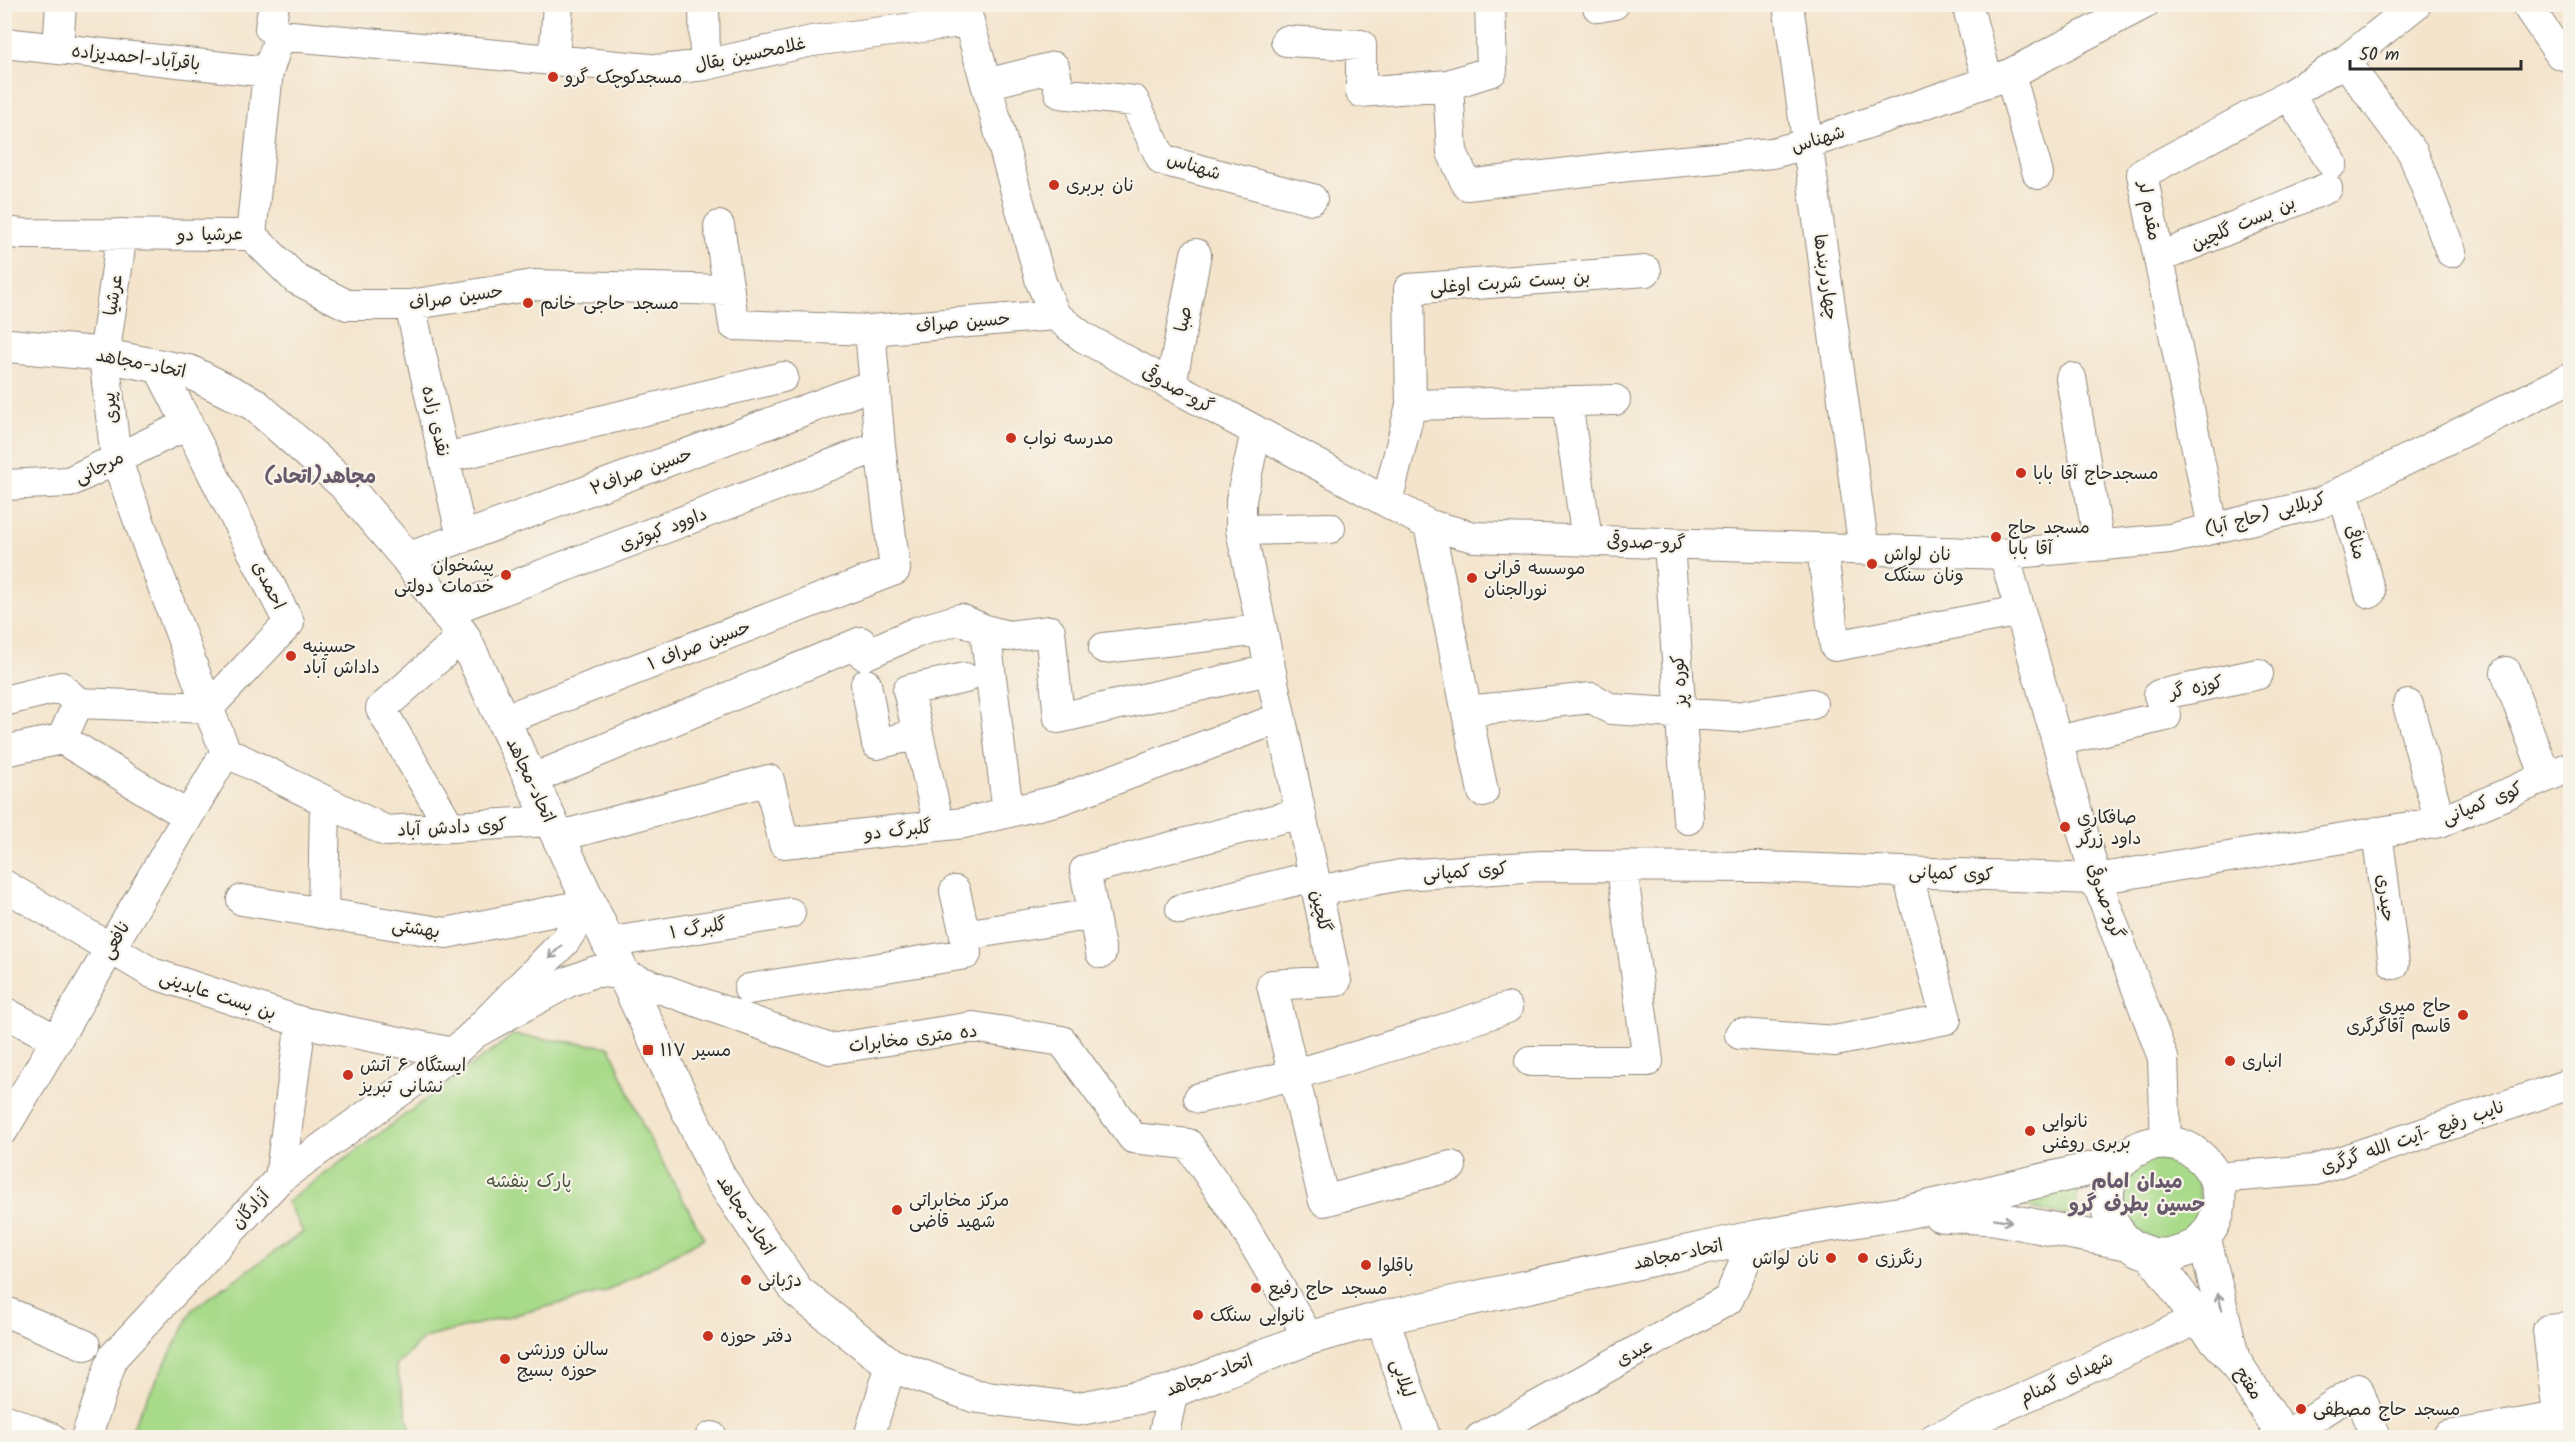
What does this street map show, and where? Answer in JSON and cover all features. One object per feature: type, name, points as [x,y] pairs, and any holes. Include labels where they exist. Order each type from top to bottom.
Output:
[{"type":"main road","name":"اتحاد-مجاهد","points":[[4,345],[104,356],[190,372],[254,404],[344,484],[407,558],[454,624],[503,720],[720,1178],[797,1291],[891,1365],[975,1396],[1077,1409],[1173,1391],[1309,1338],[1382,1318],[1756,1237],[1902,1213]]},
{"type":"main road","points":[[1902,1213],[1994,1218],[2139,1249],[2171,1255],[2189,1249],[2204,1237],[2213,1224],[2218,1209],[2219,1194],[2215,1178],[2207,1164],[2196,1153],[2181,1146],[2166,1143],[2149,1145],[2133,1151],[2121,1162],[2111,1177],[2106,1194],[2108,1212],[2115,1229],[2139,1249],[2233,1359]]},
{"type":"main road","points":[[1902,1213],[2121,1162]]},
{"type":"main road","points":[[2204,1237],[2233,1359]]},
{"type":"main road","name":"لیلابی","points":[[1382,1318],[1424,1437]]},
{"type":"main road","name":"مفتح","points":[[2233,1359],[2285,1437]]},
{"type":"street","points":[[58,48],[61,4]]},
{"type":"street","points":[[274,4],[270,28],[280,35]]},
{"type":"street","points":[[554,59],[558,4]]},
{"type":"street","points":[[704,4],[705,65]]},
{"type":"street","points":[[1286,41],[1361,45],[1361,92],[1448,85],[1492,71],[1490,4]]},
{"type":"street","name":"چهاردربندها","points":[[1788,4],[1864,550]]},
{"type":"street","points":[[1967,4],[2038,174]]},
{"type":"street","name":"مقدم لر","points":[[2213,528],[2142,174],[2289,95],[2345,61],[2416,4]]},
{"type":"street","points":[[2526,4],[2560,54],[2571,57]]},
{"type":"street","name":"شهناس","points":[[1448,85],[1452,152],[1467,185],[1628,166],[1772,153],[1807,144],[1999,78],[2127,8]]},
{"type":"street","name":"غلامحسین بقال","points":[[280,35],[661,70],[705,65],[812,41],[967,13]]},
{"type":"street","name":"گرو-صدوقی","points":[[967,13],[1041,282],[1055,315],[1083,337],[1429,525],[1474,537],[2004,554],[2096,879],[2163,1058],[2166,1143]]},
{"type":"street","name":"عرشیا دو","points":[[4,232],[252,235],[268,72],[280,35]]},
{"type":"street","name":"باقرآباد-احمدیزاده","points":[[4,43],[268,72]]},
{"type":"street","points":[[2345,61],[2413,153],[2451,252]]},
{"type":"street","name":"شهناس","points":[[986,84],[1054,67],[1060,93],[1134,101],[1162,160],[1312,199]]},
{"type":"street","name":"بن بست گلچین","points":[[2159,258],[2330,175],[2289,95]]},
{"type":"street","points":[[719,226],[729,290]]},
{"type":"street","name":"عرشیا","points":[[104,356],[122,234]]},
{"type":"street","name":"حسین صراف","points":[[252,235],[296,279],[347,305],[410,305],[533,285],[729,290],[734,325],[870,330],[1055,315]]},
{"type":"street","name":"صبا","points":[[1171,385],[1196,254]]},
{"type":"street","name":"بن بست شربت اوغلی","points":[[1387,502],[1410,405],[1409,289],[1646,271]]},
{"type":"street","name":"نقدی زاده","points":[[410,305],[462,538]]},
{"type":"street","points":[[870,330],[880,446]]},
{"type":"street","name":"پیری","points":[[104,356],[116,459],[208,708]]},
{"type":"street","name":"احمدی","points":[[158,366],[289,623],[208,708]]},
{"type":"street","points":[[445,458],[783,377]]},
{"type":"street","points":[[2072,378],[2099,545]]},
{"type":"street","name":"کربلایی (حاج آبا)","points":[[2004,554],[2170,539],[2320,503],[2571,378]]},
{"type":"street","name":"حسین صراف۲","points":[[407,558],[875,384]]},
{"type":"street","points":[[1410,405],[1615,400]]},
{"type":"street","points":[[1567,402],[1587,540]]},
{"type":"street","name":"مرجانی","points":[[4,485],[69,482],[188,424]]},
{"type":"street","name":"گلچین","points":[[1257,432],[1241,500],[1241,530],[1336,981],[1272,985],[1324,1201],[1451,1166]]},
{"type":"street","name":"حسین صراف ۱","points":[[503,720],[895,570],[880,446]]},
{"type":"street","name":"داوود کبوتری","points":[[454,624],[880,446]]},
{"type":"street","name":"منافی","points":[[2343,491],[2370,593]]},
{"type":"street","points":[[1429,525],[1483,792]]},
{"type":"street","points":[[1241,530],[1330,528]]},
{"type":"street","name":"کوره پز","points":[[1669,543],[1688,819]]},
{"type":"street","points":[[1822,548],[1835,646],[2020,611]]},
{"type":"street","points":[[530,780],[861,642],[864,655],[919,631],[960,619],[985,630],[1008,636],[1050,631],[1059,718],[1269,670]]},
{"type":"street","points":[[450,827],[381,709],[454,624]]},
{"type":"street","points":[[985,630],[1008,812]]},
{"type":"street","points":[[1104,648],[1261,630]]},
{"type":"street","points":[[2506,672],[2558,772]]},
{"type":"street","name":"کوزه گر","points":[[2057,741],[2166,716],[2159,695],[2258,674]]},
{"type":"street","points":[[939,826],[908,690],[965,678]]},
{"type":"street","points":[[866,684],[876,744],[918,734]]},
{"type":"street","points":[[4,701],[61,687],[78,703],[208,708],[226,752],[325,801],[323,913]]},
{"type":"street","points":[[1467,711],[1592,698],[1611,710],[1737,717],[1812,704]]},
{"type":"street","points":[[62,739],[78,703]]},
{"type":"street","points":[[2408,705],[2440,822]]},
{"type":"street","name":"گلبرگ دو","points":[[554,829],[769,780],[784,843],[964,823],[1059,800],[1280,717]]},
{"type":"street","points":[[4,751],[62,739],[188,816]]},
{"type":"street","name":"نافعی","points":[[4,1129],[226,752]]},
{"type":"street","name":"کوی کمپانی","points":[[1181,909],[1315,883],[1541,866],[1762,867],[2096,879],[2440,822],[2558,772]]},
{"type":"street","name":"کوی دادش آباد","points":[[325,801],[386,831],[450,827],[554,829]]},
{"type":"street","points":[[1101,953],[1085,870],[1300,813]]},
{"type":"street","name":"حیدری","points":[[2378,832],[2394,963]]},
{"type":"street","points":[[1530,1061],[1648,1061],[1622,868]]},
{"type":"street","points":[[1740,1034],[1835,1041],[1946,1019],[1906,872]]},
{"type":"street","name":"بن بست عابدینی","points":[[4,885],[152,973],[301,1022],[453,1053]]},
{"type":"street","points":[[749,989],[966,954],[965,935],[956,891]]},
{"type":"street","name":"بهشتی","points":[[242,900],[446,933],[589,904]]},
{"type":"street","points":[[475,1033],[565,941],[589,904]]},
{"type":"street","name":"گلبرگ ۱","points":[[607,943],[790,913]]},
{"type":"street","points":[[965,935],[1093,914]]},
{"type":"street","points":[[475,1033],[568,982],[596,972],[623,975]]},
{"type":"street","name":"ده متری مخابرات","points":[[623,975],[830,1049],[973,1027],[1062,1041],[1133,1138],[1188,1144],[1242,1223],[1309,1338]]},
{"type":"street","points":[[1199,1098],[1294,1076],[1422,1038],[1507,1008]]},
{"type":"street","points":[[4,1012],[57,1040]]},
{"type":"street","points":[[280,1178],[301,1022]]},
{"type":"street","name":"آزادگان","points":[[86,1437],[113,1357],[280,1178],[453,1053],[475,1033]]},
{"type":"street","name":"نایب رفیع -آیت الله گرگری","points":[[2215,1178],[2315,1170],[2571,1084]]},
{"type":"street","name":"عبدی","points":[[1480,1437],[1728,1300],[1756,1237]]},
{"type":"street","points":[[4,1311],[85,1345]]},
{"type":"street","name":"شهدای گمنام","points":[[1935,1437],[2198,1319]]},
{"type":"street","points":[[2448,1436],[2551,1422],[2548,1330],[2571,1328]]},
{"type":"street","points":[[872,1437],[871,1430],[891,1365]]},
{"type":"street","points":[[2285,1437],[2358,1389],[2376,1437]]},
{"type":"street","points":[[1163,1437],[1173,1391]]},
{"type":"street","points":[[4,1419],[51,1437]]},
{"type":"green space","name":"پارک بنفشه","points":[[513,1035],[610,1047],[644,1128],[704,1238],[605,1292],[424,1338],[396,1366],[412,1437],[127,1437],[193,1309],[303,1232],[287,1202]]},
{"type":"green space","points":[[2160,1159],[2175,1162],[2188,1171],[2197,1184],[2200,1199],[2197,1214],[2188,1227],[2175,1236],[2160,1239],[2145,1236],[2132,1227],[2123,1214],[2120,1199],[2123,1184],[2132,1171],[2145,1162]]},
{"type":"green space","points":[[2080,1175],[2076,1205],[2082,1220],[1993,1199]]},
{"type":"place","name":"مسجدکوچک گرو","points":[[553,77]]},
{"type":"place","name":"نان بربری","points":[[1054,185]]},
{"type":"place","name":"مسجد حاجی خانم","points":[[528,303]]},
{"type":"place","name":"مدرسه نواب","points":[[1011,438]]},
{"type":"place","name":"مسجدحاج آقا بابا","points":[[2021,473]]},
{"type":"place","name":"مسجد حاج آقا بابا","points":[[1996,537]]},
{"type":"place","name":"نان لواش ونان سنگک","points":[[1872,564]]},
{"type":"place","name":"پیشخوان خدمات دولتی","points":[[506,575]]},
{"type":"place","name":"موسسه قرانی نورالجنان","points":[[1472,578]]},
{"type":"place","name":"حسینیه داداش آباد","points":[[291,656]]},
{"type":"place","name":"صافکاری داود زرگر","points":[[2065,827]]},
{"type":"place","name":"حاج میری قاسم آقاگرگری","points":[[2463,1015]]},
{"type":"place","name":"مسیر ۱۱۷","points":[[648,1050]]},
{"type":"place","name":"انباری","points":[[2230,1061]]},
{"type":"place","name":"ایستگاه ۶ آتش نشانی تبریز","points":[[348,1075]]},
{"type":"place","name":"نانوایی بربری روغنی","points":[[2030,1131]]},
{"type":"place","name":"مرکز مخابراتی شهید قاضی","points":[[897,1210]]},
{"type":"place","name":"نان لواش","points":[[1831,1258]]},
{"type":"place","name":"رنگرزی","points":[[1863,1258]]},
{"type":"place","name":"باقلوا","points":[[1366,1265]]},
{"type":"place","name":"دژبانی","points":[[746,1280]]},
{"type":"place","name":"مسجد حاج رفیع","points":[[1256,1288]]},
{"type":"place","name":"نانوایی سنگک","points":[[1198,1315]]},
{"type":"place","name":"دفتر حوزه","points":[[708,1336]]},
{"type":"place","name":"سالن ورزشی حوزه بسیج","points":[[505,1359]]},
{"type":"place","name":"مسجد حاج مصطفی","points":[[2301,1409]]},
{"type":"district","name":"مجاهد(اتحاد)","points":[[320,476]]},
{"type":"district","name":"میدان امام حسین بطرف گرو","points":[[2137,1192]]}]
